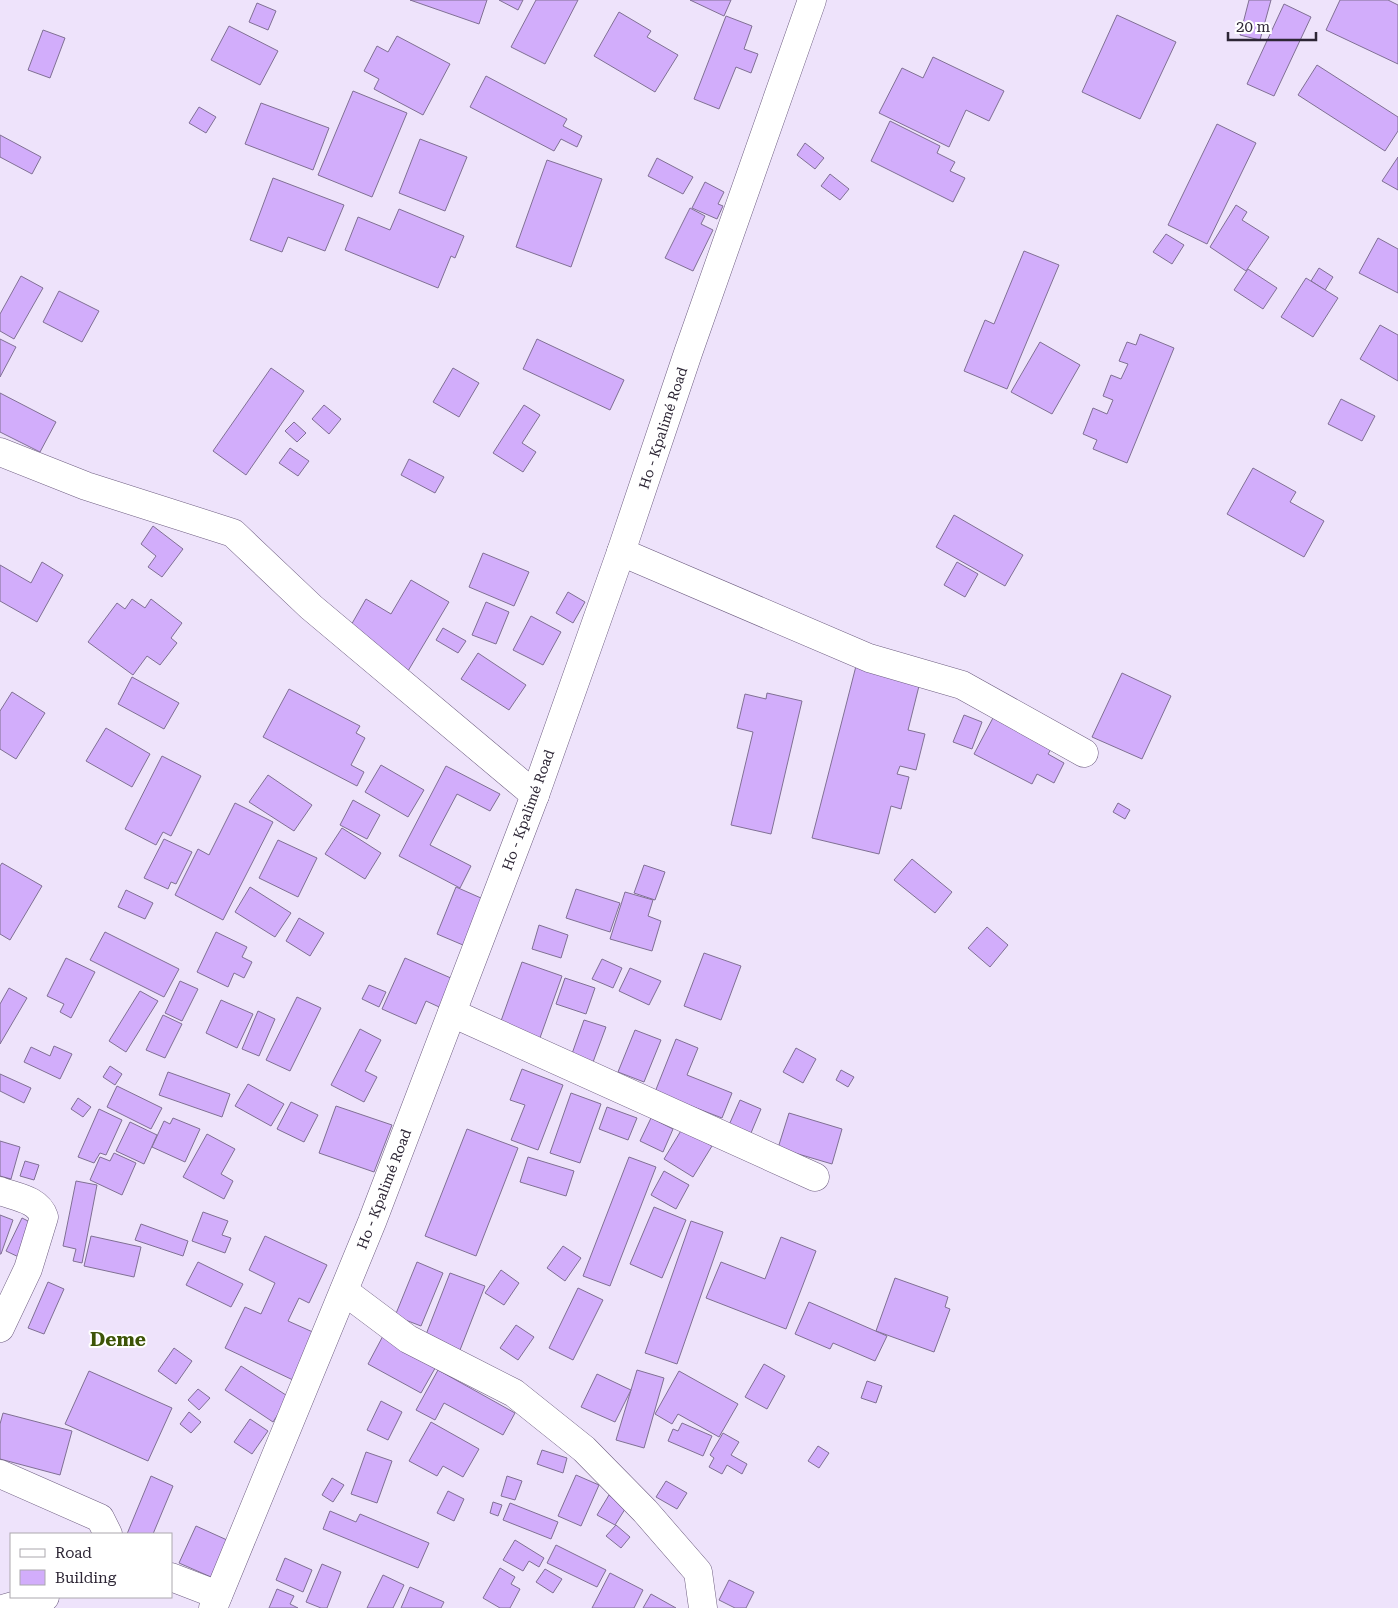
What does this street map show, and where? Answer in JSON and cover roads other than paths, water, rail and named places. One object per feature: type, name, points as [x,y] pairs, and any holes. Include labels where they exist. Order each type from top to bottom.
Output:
[{"type":"street","name":"Ho - Kpalimé Road","points":[[216,1601],[372,1222],[535,795],[812,0]]},
{"type":"street","points":[[0,452],[86,486],[233,533],[311,607],[535,795]]},
{"type":"street","points":[[621,552],[869,658],[962,685],[1084,753]]},
{"type":"street","points":[[452,1013],[815,1177]]},
{"type":"street","points":[[0,1191],[33,1202],[42,1210],[44,1217],[28,1269],[0,1328]]},
{"type":"street","points":[[344,1291],[408,1339],[514,1393],[584,1449],[645,1511],[698,1572],[703,1608]]},
{"type":"street","points":[[0,1474],[100,1518],[108,1533]]},
{"type":"street","points":[[172,1578],[216,1601]]},
{"type":"street","points":[[6,1608],[41,1598]]},
{"type":"district","name":"Deme","points":[[118,1339]]}]
